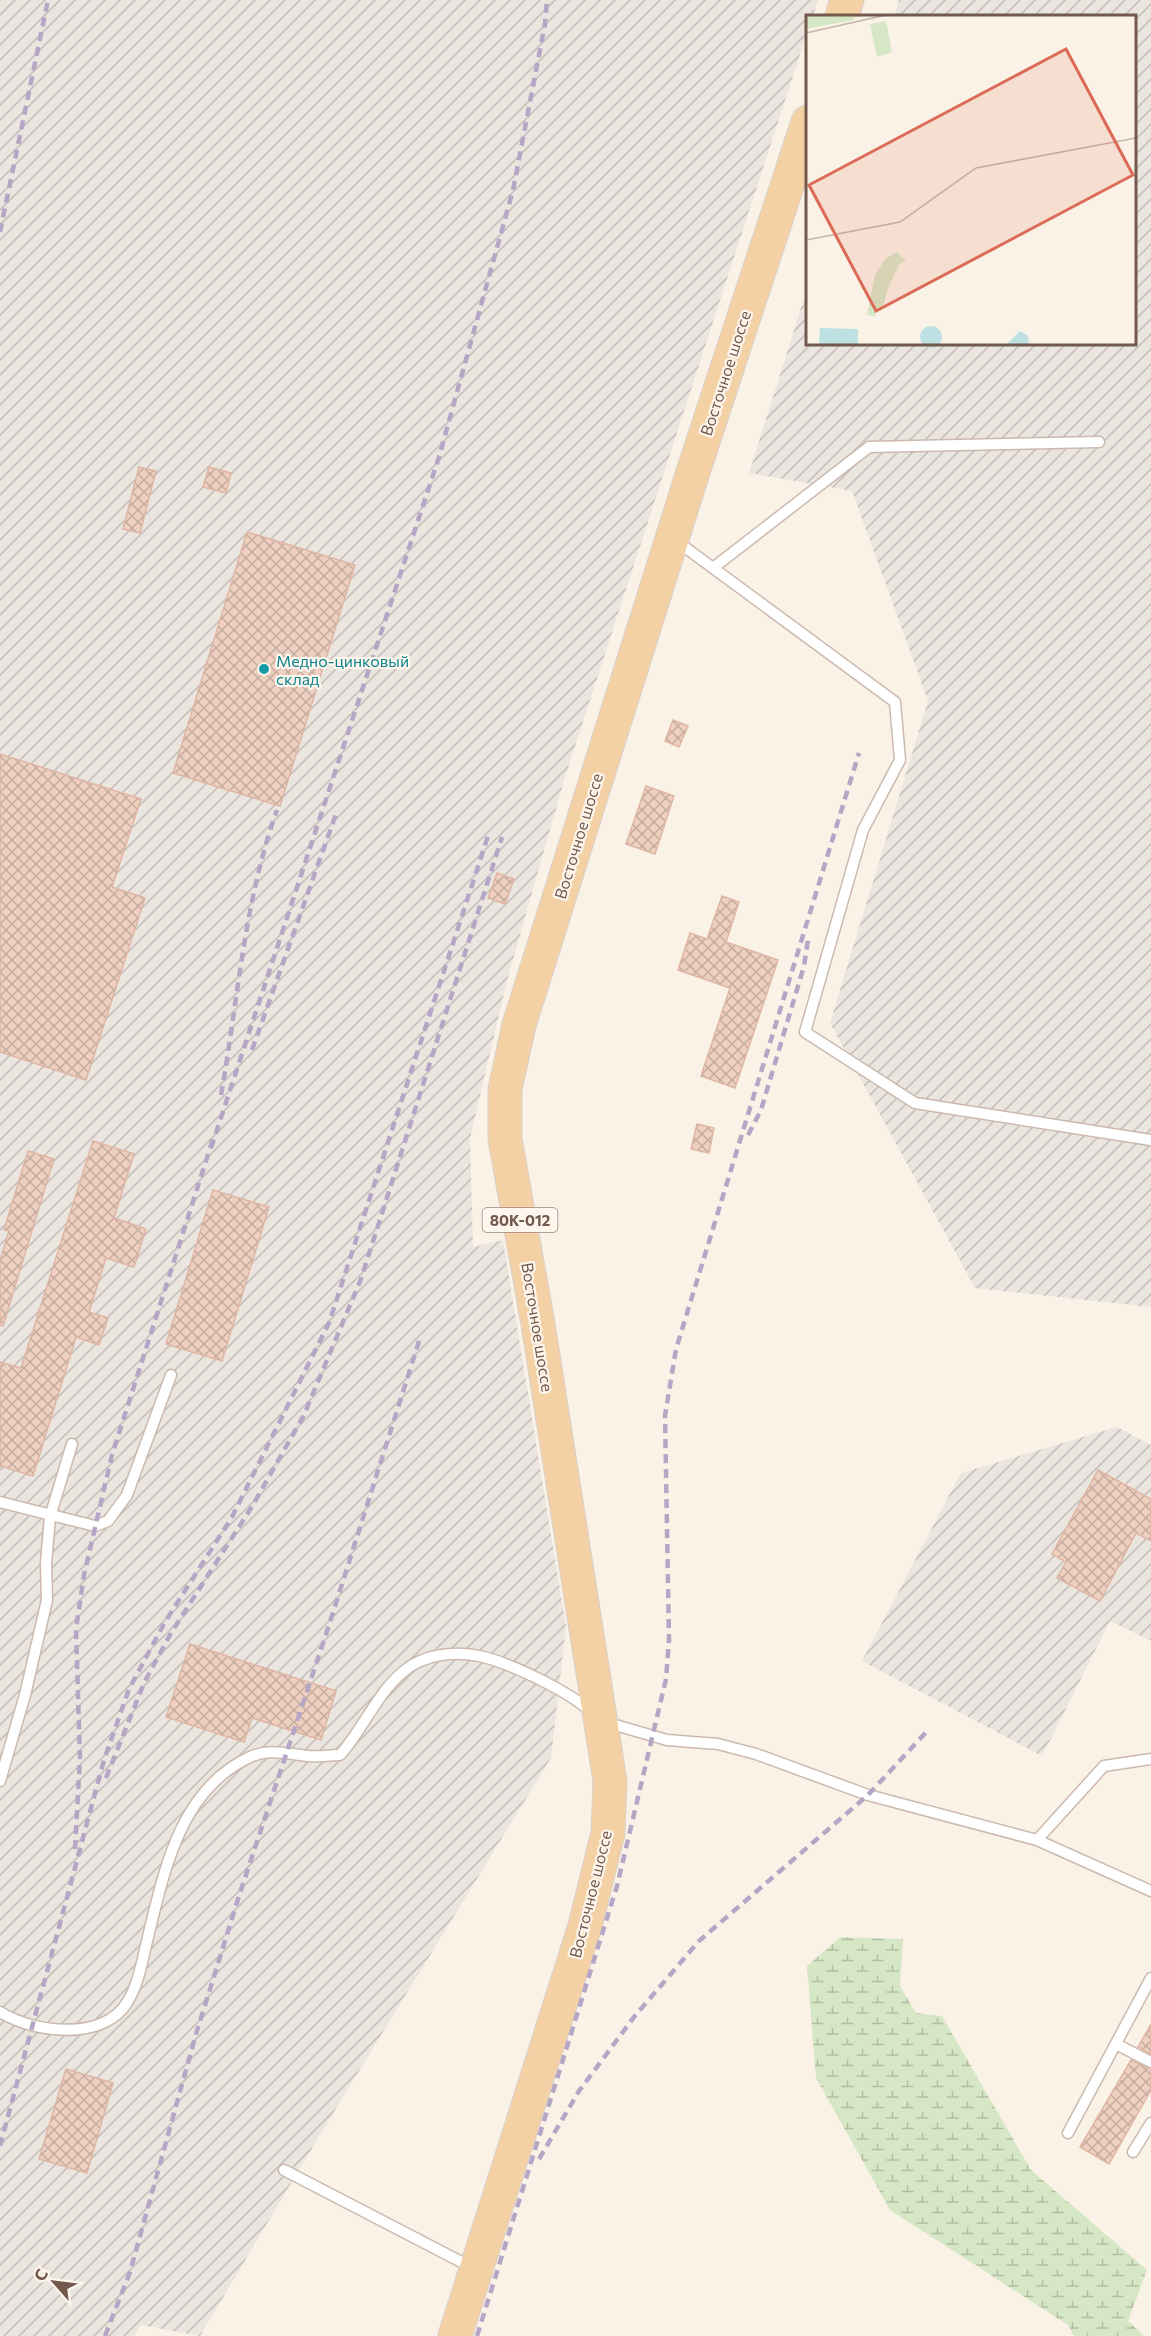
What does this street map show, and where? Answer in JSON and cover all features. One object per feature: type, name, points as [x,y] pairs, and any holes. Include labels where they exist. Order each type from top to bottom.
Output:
[{"type":"main road","points":[[842,15],[847,0]]},
{"type":"main road","name":"Восточное шоссе","points":[[455,2336],[585,1926],[608,1833],[610,1781],[540,1336],[505,1139],[506,1089],[519,1025],[672,538],[806,125]]},
{"type":"lane","points":[[713,568],[869,447],[1099,442]]},
{"type":"lane","points":[[672,538],[896,702],[900,760],[863,830],[805,1032],[915,1103],[1151,1140]]},
{"type":"lane","points":[[0,1502],[50,1517],[95,1526],[108,1521],[127,1495],[171,1375]]},
{"type":"lane","points":[[0,1781],[25,1695],[47,1600],[46,1563],[50,1517],[72,1444]]},
{"type":"lane","points":[[2,2016],[69,2031],[100,2025],[118,2013],[128,2002],[139,1976],[166,1863],[186,1820],[199,1798],[215,1780],[251,1756],[272,1751],[309,1756],[340,1755],[404,1670],[419,1660],[450,1654],[479,1656],[577,1699],[600,1720],[667,1740],[718,1744],[756,1754],[868,1795],[1037,1840],[1151,1891]]},
{"type":"lane","points":[[1037,1840],[1104,1766],[1151,1759]]},
{"type":"lane","points":[[1068,2133],[1151,1978]]},
{"type":"lane","points":[[1116,2043],[1151,2062]]},
{"type":"lane","points":[[1133,2152],[1151,2123]]},
{"type":"lane","points":[[284,2170],[476,2270]]},
{"type":"shaded area","points":[[0,0],[818,0],[813,15],[806,15],[806,36],[565,777],[507,981],[470,1138],[473,1247],[503,1240],[566,1627],[551,1758],[318,2138],[200,2336],[141,2325],[134,2336],[0,2336]]},
{"type":"shaded area","points":[[899,0],[1151,0],[1151,1307],[975,1288],[830,1023],[928,701],[852,491],[749,473],[806,292],[806,345],[1136,345],[1136,15],[894,15]]},
{"type":"shaded area","points":[[1117,1427],[1151,1445],[1151,1641],[1110,1621],[1042,1756],[862,1661],[961,1473]]},
{"type":"green space","points":[[840,1937],[903,1939],[900,1986],[916,2013],[942,2016],[1031,2170],[1147,2270],[1128,2321],[1144,2336],[1074,2336],[1068,2325],[890,2210],[816,2078],[807,1966]]},
{"type":"building","points":[[139,467],[156,471],[140,533],[123,529]]},
{"type":"building","points":[[209,467],[231,473],[226,493],[203,487]]},
{"type":"building","name":"Медно-цинковый склад","points":[[247,532],[355,565],[280,806],[173,773]]},
{"type":"building","points":[[673,720],[688,726],[679,747],[665,741]]},
{"type":"building","points":[[0,754],[141,799],[112,887],[145,898],[86,1080],[0,1052]]},
{"type":"building","points":[[646,786],[674,796],[655,854],[626,844]]},
{"type":"building","points":[[497,873],[514,879],[505,904],[488,898]]},
{"type":"building","points":[[722,896],[739,902],[726,942],[778,960],[735,1088],[701,1076],[730,988],[678,970],[690,933],[707,939]]},
{"type":"building","points":[[697,1124],[714,1128],[709,1153],[691,1149]]},
{"type":"building","points":[[93,1141],[134,1154],[114,1218],[146,1229],[134,1267],[106,1258],[89,1312],[108,1318],[99,1345],[76,1337],[33,1476],[0,1466],[0,1362],[21,1368]]},
{"type":"building","points":[[28,1151],[54,1159],[3,1326],[0,1325],[0,1260],[9,1231],[4,1230]]},
{"type":"building","points":[[213,1190],[269,1207],[222,1361],[166,1344]]},
{"type":"building","points":[[1098,1470],[1151,1499],[1151,1541],[1136,1533],[1100,1601],[1057,1578],[1066,1562],[1052,1554]]},
{"type":"building","points":[[190,1644],[336,1691],[321,1740],[252,1718],[244,1742],[166,1717]]},
{"type":"building","points":[[1151,2024],[1151,2054],[1138,2047]]},
{"type":"building","points":[[1131,2060],[1151,2069],[1151,2090],[1109,2164],[1080,2147]]},
{"type":"building","points":[[66,2069],[113,2083],[87,2173],[39,2159]]},
{"type":"railway","points":[[0,232],[48,0]]},
{"type":"railway","points":[[211,1148],[439,457],[513,190],[545,24],[547,0]]},
{"type":"railway","points":[[477,2336],[617,1886],[666,1679],[669,1640],[665,1416],[676,1349],[859,753]]},
{"type":"railway","points":[[221,1095],[249,915],[277,810]]},
{"type":"railway","points":[[252,1050],[336,814]]},
{"type":"railway","points":[[0,2146],[104,1760],[129,1689],[165,1622],[232,1517],[329,1323],[488,836]]},
{"type":"railway","points":[[106,1778],[144,1683],[171,1633],[253,1505],[304,1415],[361,1279],[502,837]]},
{"type":"railway","points":[[748,1135],[761,1110],[804,966],[808,940]]},
{"type":"railway","points":[[75,1849],[80,1758],[76,1629],[84,1575],[112,1455],[213,1139]]},
{"type":"railway","points":[[105,2336],[130,2272],[196,2034],[239,1896],[330,1622],[421,1335]]},
{"type":"railway","points":[[539,2159],[579,2091],[634,2017],[699,1941],[868,1795],[929,1729]]},
{"type":"place","name":"Медно-цинковый склад","points":[[264,669]]}]
